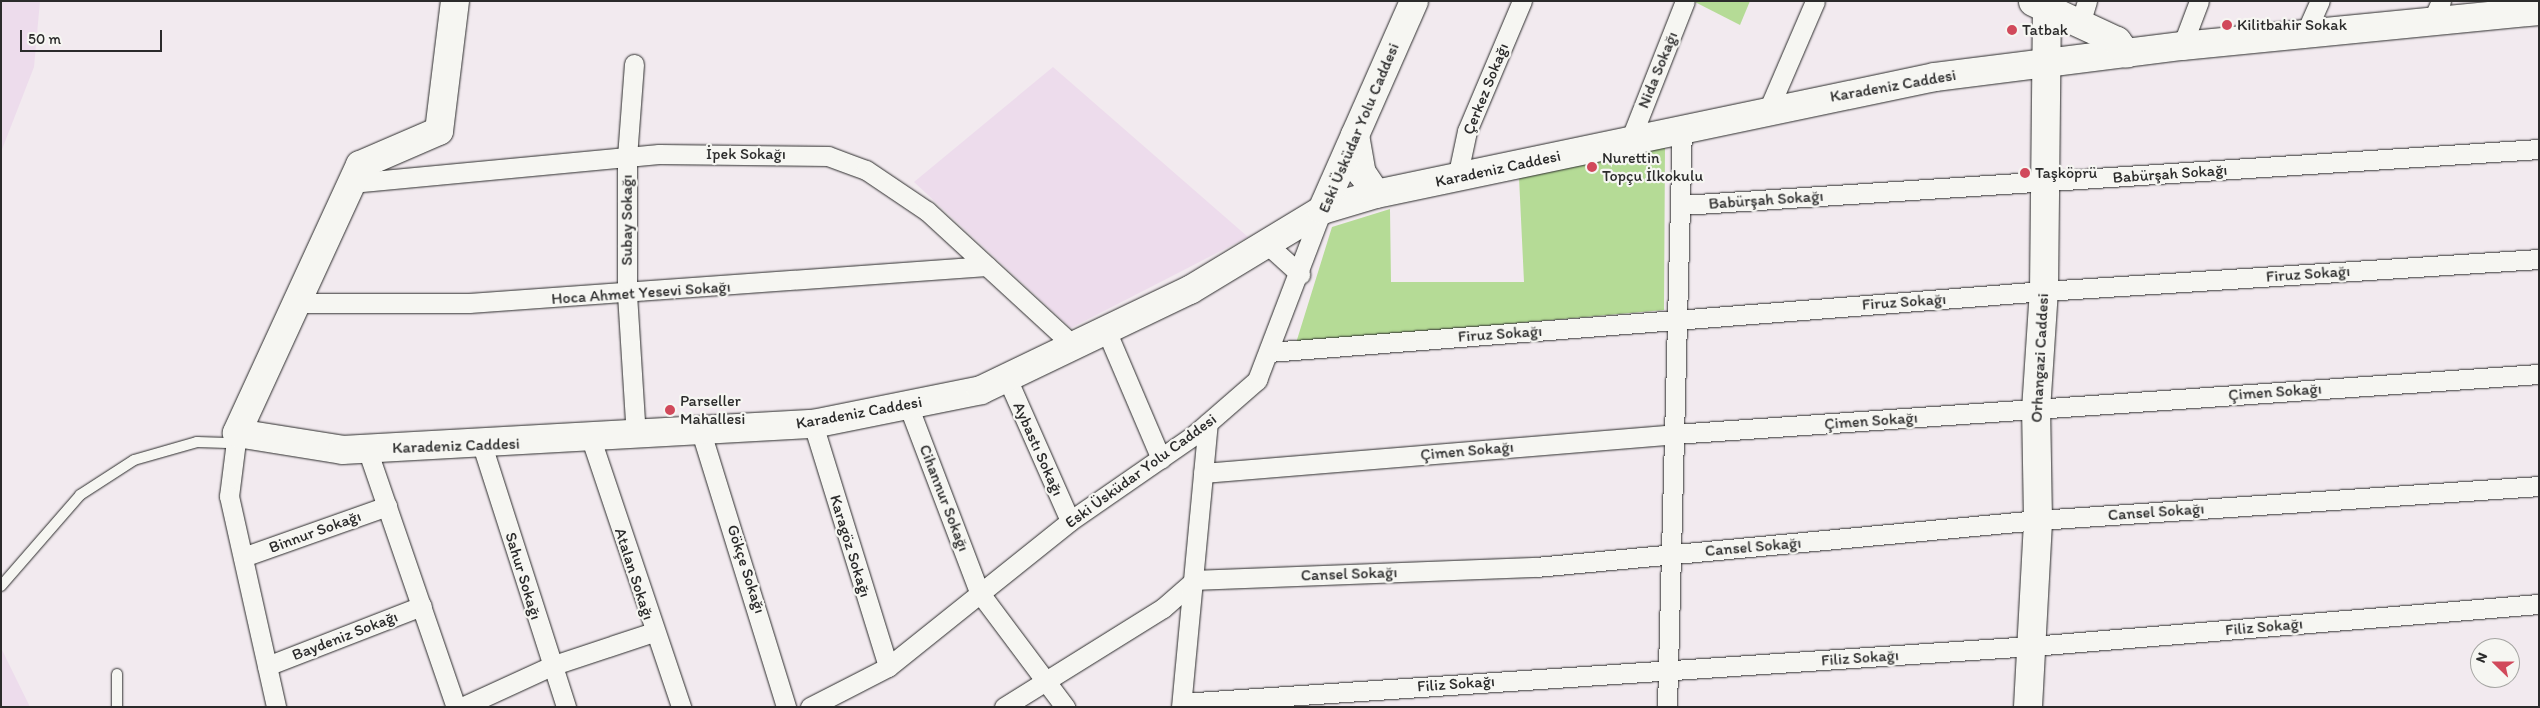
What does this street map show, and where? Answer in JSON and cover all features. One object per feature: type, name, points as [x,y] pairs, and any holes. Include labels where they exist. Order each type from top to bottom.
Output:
[{"type":"street","points":[[276,707],[229,496],[236,438],[294,303],[360,165],[439,131],[455,1]]},
{"type":"street","name":"Eski Üsküdar Yolu Caddesi","points":[[810,707],[888,667],[979,592],[1070,521],[1161,459],[1208,423],[1257,380],[1300,274],[1322,210],[1414,1]]},
{"type":"street","name":"Çerkez Sokağı","points":[[1457,178],[1467,131],[1522,1]]},
{"type":"street","name":"Nida Sokağı","points":[[1631,138],[1685,1]]},
{"type":"street","points":[[1766,115],[1815,1]]},
{"type":"street","points":[[2182,46],[2199,1]]},
{"type":"street","points":[[2305,34],[2320,1]]},
{"type":"street","points":[[2039,5],[2084,12],[2117,41],[2127,54]]},
{"type":"street","name":"Orhangazi Caddesi","points":[[2028,707],[2038,520],[2036,410],[2044,291],[2044,182],[2048,63],[2039,5]]},
{"type":"street","name":"Karadeniz Caddesi","points":[[236,438],[344,450],[591,439],[812,424],[981,390],[1190,290],[1322,210],[1376,194],[1457,178],[1682,126],[1766,115],[1935,77],[2182,46],[2305,34],[2437,10],[2539,11]]},
{"type":"street","name":"Subay Sokağı","points":[[634,64],[627,157],[627,294],[636,436]]},
{"type":"street","points":[[1666,707],[1682,206],[1682,126]]},
{"type":"street","points":[[1355,135],[1362,173],[1376,194]]},
{"type":"street","name":"Babürşah Sokağı","points":[[1682,206],[2539,149]]},
{"type":"street","name":"İpek Sokağı","points":[[351,183],[627,157],[828,156],[866,170],[927,211],[1074,346]]},
{"type":"street","points":[[1267,244],[1300,274]]},
{"type":"street","name":"Firuz Sokağı","points":[[1269,352],[2044,291],[2539,259]]},
{"type":"street","name":"Hoca Ahmet Yesevi Sokağı","points":[[294,303],[469,303],[627,294],[987,266]]},
{"type":"street","points":[[1106,330],[1161,459]]},
{"type":"street","name":"Çimen Sokağı","points":[[1203,473],[1674,434],[2539,374]]},
{"type":"street","name":"Aybastı Sokağı","points":[[1007,378],[1070,521]]},
{"type":"street","name":"Cihannur Sokağı","points":[[908,405],[979,592],[1044,680]]},
{"type":"street","points":[[1181,705],[1195,580],[1208,423]]},
{"type":"street","name":"Karagöz Sokağı","points":[[812,424],[888,667]]},
{"type":"street","name":"Gökçe Sokağı","points":[[701,432],[786,707]]},
{"type":"street","name":"Atalan Sokağı","points":[[591,439],[653,632],[681,707]]},
{"type":"street","name":"Sahur Sokağı","points":[[482,445],[551,666],[566,707]]},
{"type":"street","points":[[368,449],[456,707]]},
{"type":"street","name":"Cansel Sokağı","points":[[1195,580],[1536,567],[2038,520],[2539,486]]},
{"type":"street","name":"Binnur Sokağı","points":[[243,557],[387,506]]},
{"type":"street","points":[[1004,707],[1044,680],[1163,608],[1195,580]]},
{"type":"street","name":"Filiz Sokağı","points":[[1181,705],[2032,646],[2539,604]]},
{"type":"street","name":"Baydeniz Sokağı","points":[[267,666],[422,606]]},
{"type":"street","points":[[462,707],[551,666],[653,632]]},
{"type":"street","points":[[1044,680],[1065,707]]},
{"type":"lane","points":[[1,586],[80,495],[134,460],[197,442],[236,438]]},
{"type":"lane","points":[[117,674],[118,707]]},
{"type":"shaded area","points":[[1,1],[40,1],[34,67],[1,152]]},
{"type":"shaded area","points":[[1053,67],[1248,237],[1071,328],[914,182]]},
{"type":"shaded area","points":[[1,648],[4,654],[30,707],[1,707]]},
{"type":"green space","points":[[1693,1],[1750,1],[1740,25]]},
{"type":"green space","points":[[1665,146],[1664,310],[1296,343],[1332,227],[1390,209],[1391,282],[1524,282],[1519,177]]},
{"type":"place","name":"Kilitbahir Sokak","points":[[2227,25]]},
{"type":"place","name":"Tatbak","points":[[2012,30]]},
{"type":"place","name":"Nurettin Topçu İlkokulu","points":[[1592,167]]},
{"type":"place","name":"Taşköprü","points":[[2025,173]]},
{"type":"place","name":"Parseller Mahallesi","points":[[670,410]]}]
